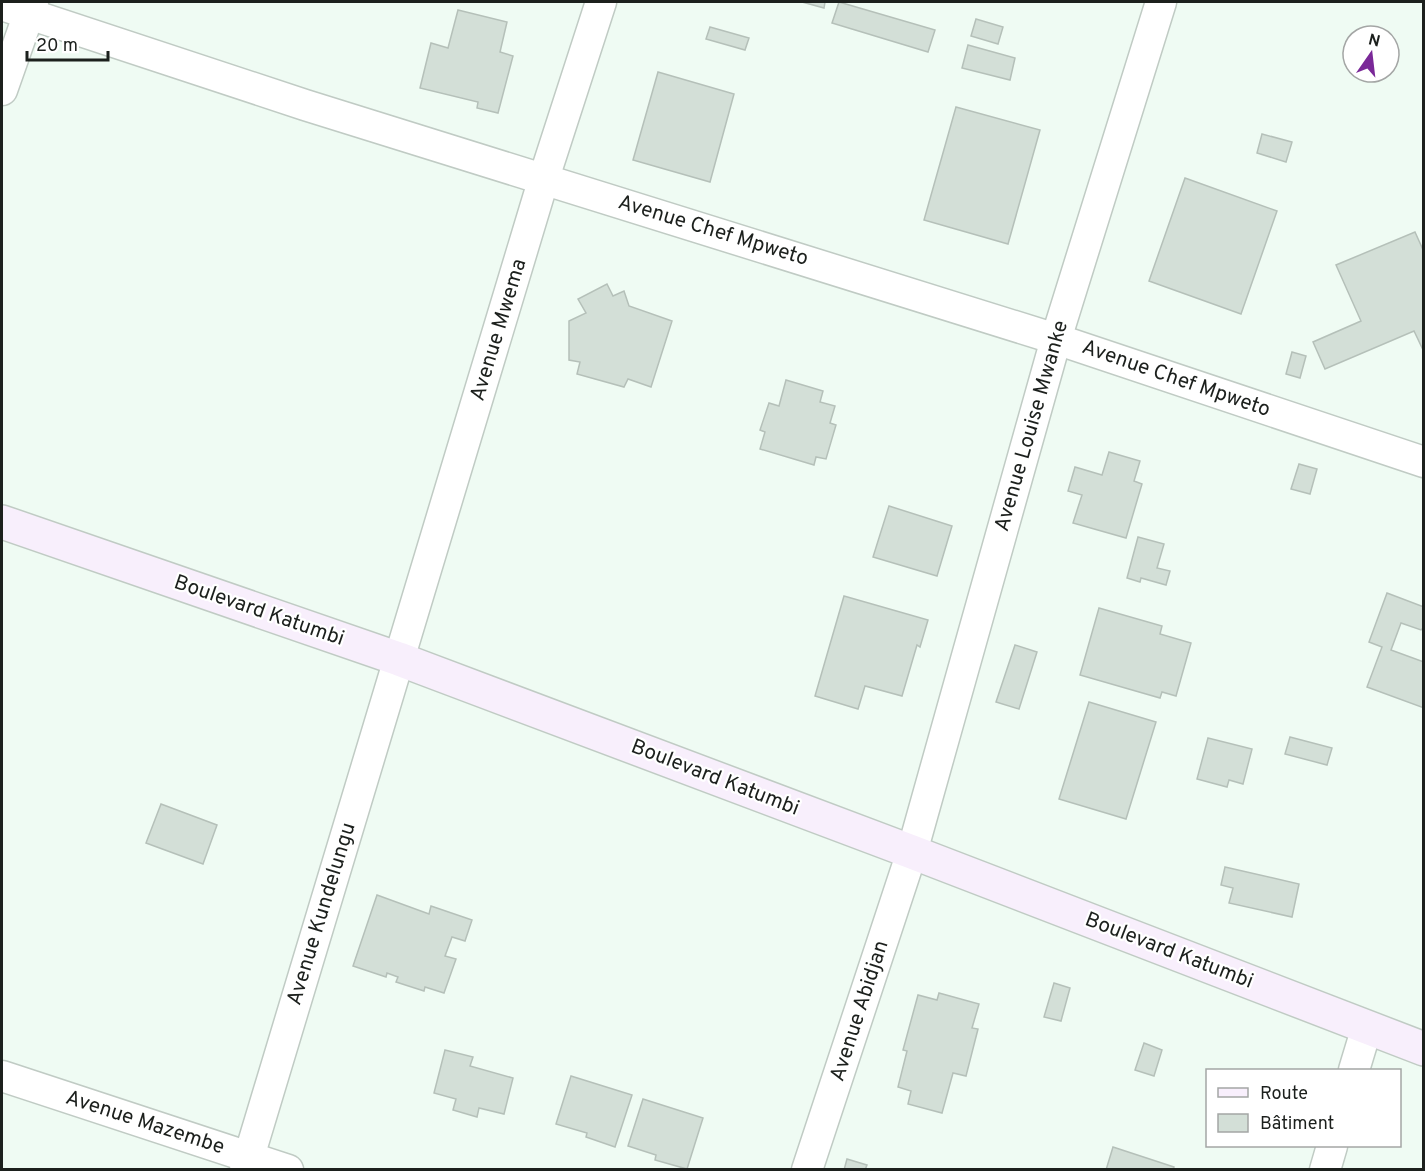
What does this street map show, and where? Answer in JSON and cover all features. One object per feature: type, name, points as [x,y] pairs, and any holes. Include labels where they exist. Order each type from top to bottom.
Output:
[{"type":"street","name":"Avenue Mwema","points":[[399,659],[544,178],[601,2]]},
{"type":"street","name":"Avenue Louise Mwanke","points":[[912,852],[1056,339],[1161,2]]},
{"type":"street","name":"Avenue Chef Mpweto","points":[[21,7],[305,105],[1056,339],[1424,462]]},
{"type":"street","points":[[2,90],[21,7]]},
{"type":"street","name":"Boulevard Katumbi","points":[[2,522],[399,659],[1424,1048]]},
{"type":"street","name":"Avenue Kundelungu","points":[[247,1163],[399,659]]},
{"type":"street","name":"Avenue Abidjan","points":[[807,1170],[912,852]]},
{"type":"street","points":[[1355,1069],[1367,1027]]},
{"type":"street","name":"Avenue Mazembe","points":[[2,1076],[247,1163],[288,1170]]},
{"type":"street","points":[[1325,1170],[1332,1147]]},
{"type":"building","points":[[802,2],[825,2],[824,8]]},
{"type":"building","points":[[839,2],[935,30],[928,52],[832,23]]},
{"type":"building","points":[[458,10],[507,22],[500,52],[513,56],[498,113],[477,108],[478,102],[420,88],[431,43],[448,48]]},
{"type":"building","points":[[976,19],[1003,27],[998,44],[971,36]]},
{"type":"building","points":[[710,27],[749,38],[745,50],[706,39]]},
{"type":"building","points":[[968,45],[1015,58],[1010,80],[962,68]]},
{"type":"building","points":[[658,72],[734,94],[710,182],[633,160]]},
{"type":"building","points":[[956,107],[1040,130],[1008,244],[924,220]]},
{"type":"building","points":[[1262,134],[1292,142],[1286,162],[1257,153]]},
{"type":"building","points":[[1185,178],[1277,211],[1241,314],[1149,281]]},
{"type":"building","points":[[1415,232],[1424,252],[1424,352],[1414,331],[1325,369],[1313,342],[1361,321],[1336,265]]},
{"type":"building","points":[[607,284],[613,296],[624,291],[629,306],[672,321],[651,387],[628,379],[624,387],[577,374],[580,362],[569,360],[569,321],[586,313],[578,299]]},
{"type":"building","points":[[1292,352],[1306,356],[1300,378],[1286,374]]},
{"type":"building","points":[[786,380],[823,391],[820,402],[835,406],[830,423],[836,425],[826,459],[816,457],[814,465],[760,449],[765,432],[760,430],[769,403],[779,406]]},
{"type":"building","points":[[1109,452],[1140,461],[1134,481],[1142,484],[1126,538],[1073,523],[1082,495],[1068,491],[1075,467],[1102,475]]},
{"type":"building","points":[[1299,464],[1317,469],[1310,494],[1291,489]]},
{"type":"building","points":[[889,506],[952,526],[937,576],[873,557]]},
{"type":"building","points":[[1138,537],[1164,544],[1157,568],[1170,571],[1166,585],[1141,578],[1140,582],[1127,578]]},
{"type":"building","points":[[1387,593],[1424,607],[1424,627],[1421,630],[1401,623],[1391,650],[1424,662],[1424,708],[1367,687],[1382,647],[1369,642]]},
{"type":"building","points":[[844,596],[928,620],[920,647],[917,645],[902,696],[865,686],[858,709],[815,696]]},
{"type":"building","points":[[1099,608],[1162,626],[1160,634],[1191,643],[1176,696],[1162,692],[1160,698],[1080,675]]},
{"type":"building","points":[[1015,645],[1037,652],[1019,709],[996,702]]},
{"type":"building","points":[[1089,702],[1156,722],[1126,819],[1059,799]]},
{"type":"building","points":[[1290,737],[1332,748],[1327,765],[1285,754]]},
{"type":"building","points":[[1208,738],[1252,749],[1243,784],[1229,780],[1227,787],[1197,779]]},
{"type":"building","points":[[161,804],[217,825],[203,864],[146,843]]},
{"type":"building","points":[[1225,867],[1299,884],[1292,917],[1229,903],[1233,888],[1221,885]]},
{"type":"building","points":[[377,895],[429,914],[431,906],[472,920],[465,941],[452,937],[445,956],[456,959],[444,993],[425,987],[424,991],[396,982],[398,977],[387,973],[386,977],[353,966]]},
{"type":"building","points":[[1054,983],[1070,988],[1061,1021],[1044,1017]]},
{"type":"building","points":[[939,993],[979,1004],[972,1028],[978,1029],[966,1076],[953,1073],[942,1113],[908,1104],[911,1091],[898,1087],[907,1051],[903,1050],[918,995],[937,1000]]},
{"type":"building","points":[[1144,1043],[1162,1050],[1154,1076],[1135,1070]]},
{"type":"building","points":[[445,1050],[473,1057],[470,1066],[513,1078],[504,1114],[479,1108],[477,1117],[453,1110],[456,1099],[434,1093]]},
{"type":"building","points":[[571,1076],[632,1095],[615,1147],[586,1137],[587,1133],[556,1124]]},
{"type":"building","points":[[643,1099],[703,1118],[687,1169],[655,1160],[656,1155],[628,1146]]},
{"type":"building","points":[[1113,1147],[1174,1167],[1173,1170],[1106,1170]]},
{"type":"building","points":[[847,1159],[867,1165],[865,1170],[844,1170]]}]
